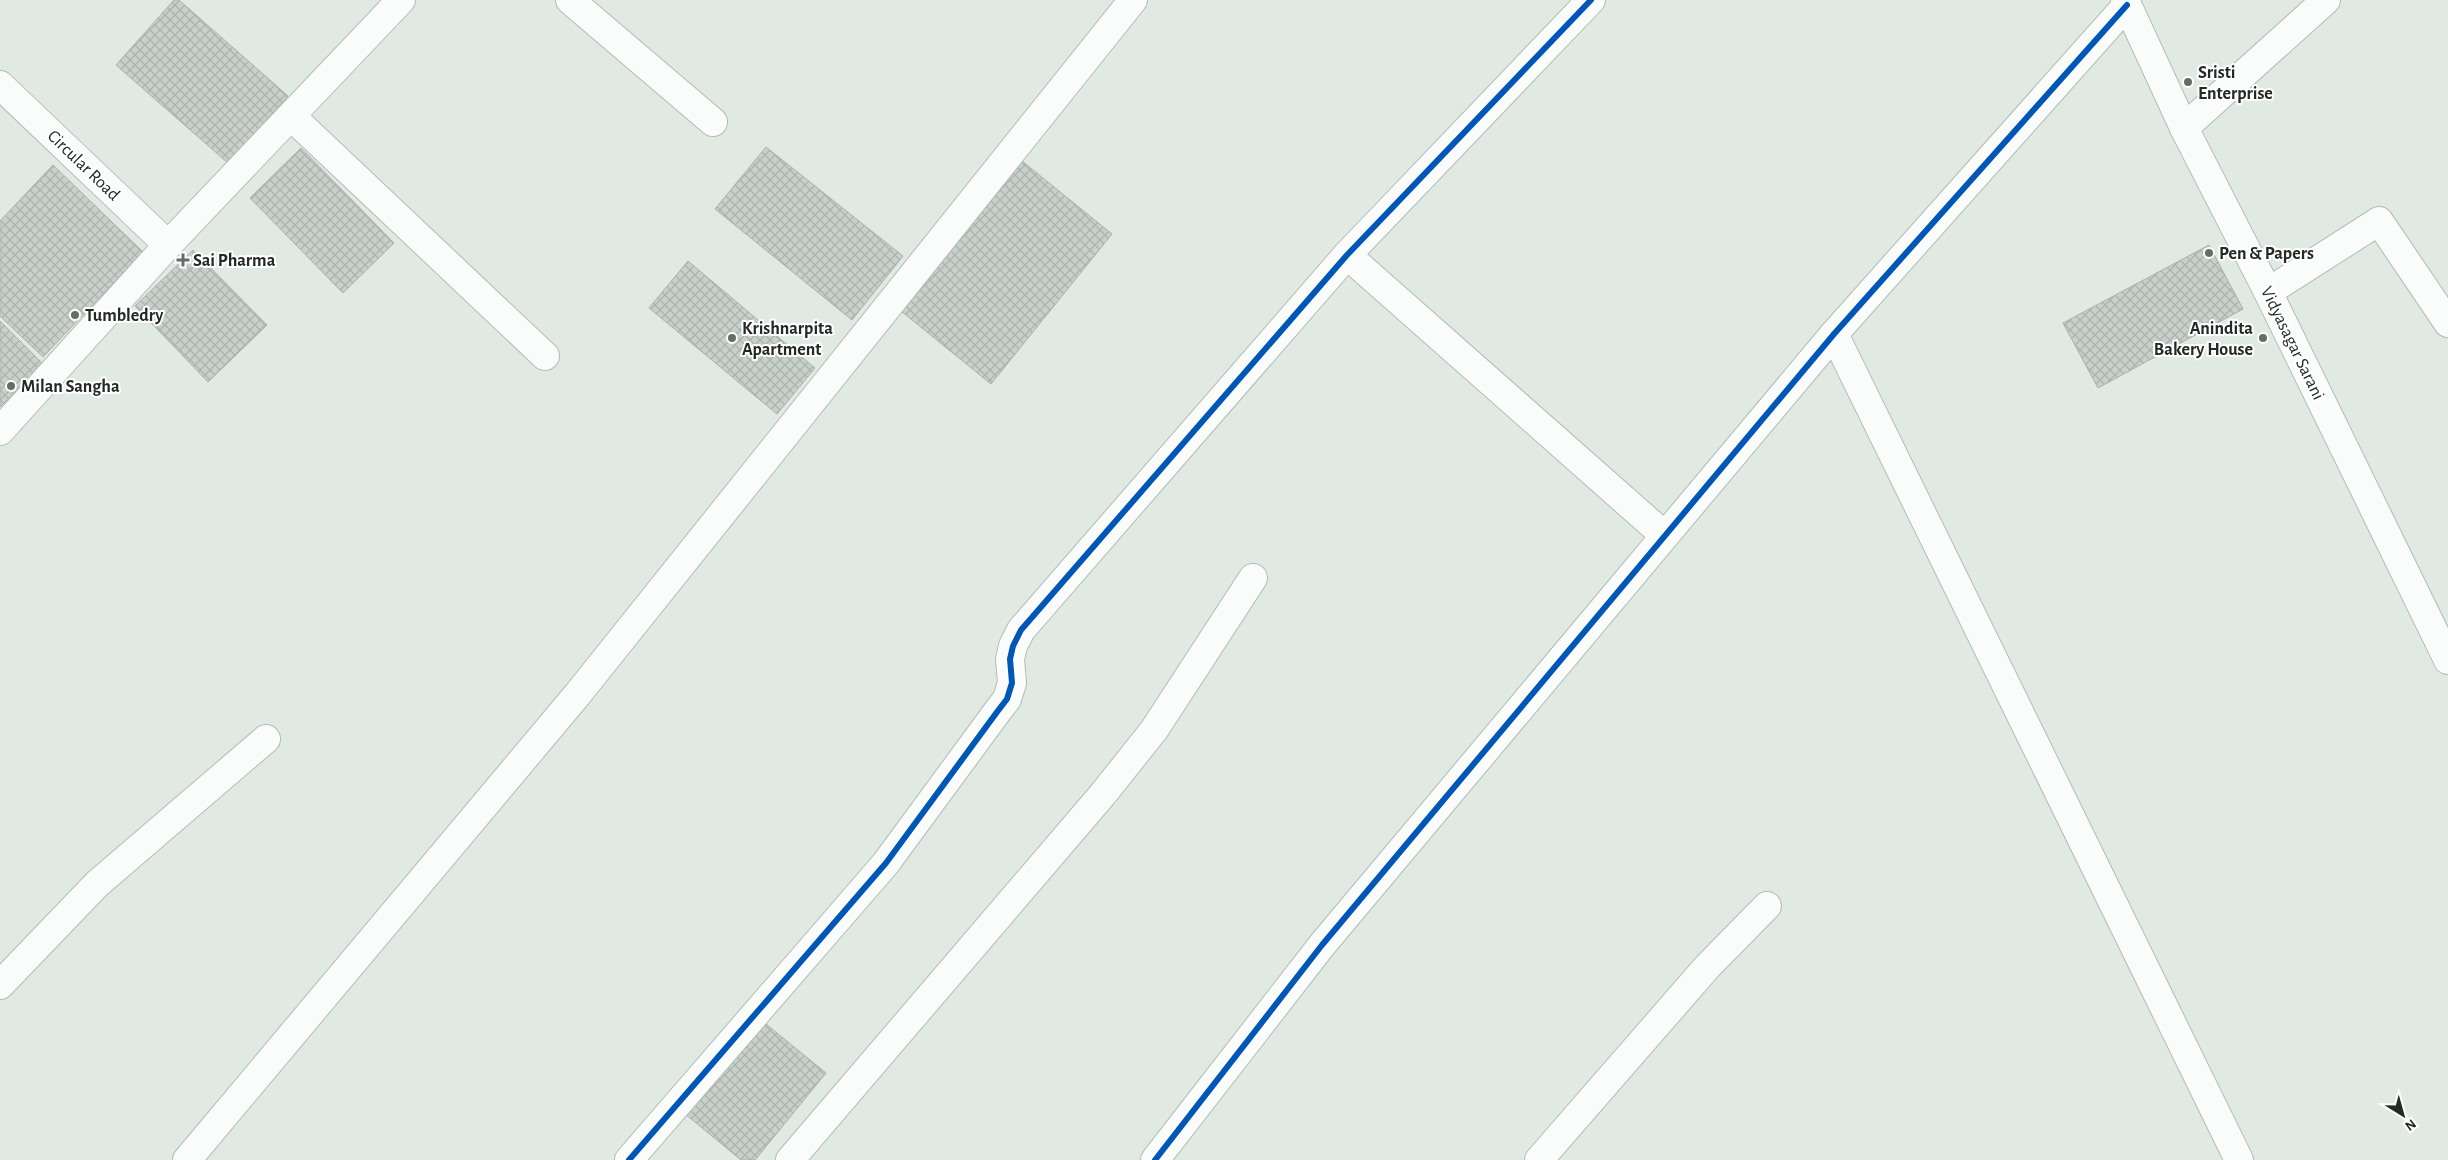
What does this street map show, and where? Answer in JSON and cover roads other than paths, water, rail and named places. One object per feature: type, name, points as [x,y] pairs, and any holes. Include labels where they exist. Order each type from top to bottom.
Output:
[{"type":"street","points":[[0,431],[168,245],[401,0]]},
{"type":"street","points":[[570,0],[714,122]]},
{"type":"street","points":[[187,1160],[577,695],[1133,0]]},
{"type":"street","points":[[629,1160],[886,863],[986,728],[1007,699],[1012,683],[1010,659],[1012,646],[1020,630],[1347,255],[1591,0]]},
{"type":"street","points":[[2184,128],[2326,0]]},
{"type":"street","points":[[1155,1160],[1322,945],[1664,535],[1834,334],[2126,2]]},
{"type":"street","name":"Vidyasagar Sarani","points":[[2126,2],[2184,128],[2268,292],[2448,660]]},
{"type":"street","name":"Circular Road","points":[[0,85],[168,245]]},
{"type":"street","points":[[291,116],[545,356]]},
{"type":"street","points":[[2268,292],[2379,221],[2448,323]]},
{"type":"street","points":[[1347,255],[1664,535]]},
{"type":"street","points":[[1834,334],[2239,1160]]},
{"type":"street","points":[[790,1160],[1103,794],[1154,730],[1253,578]]},
{"type":"street","points":[[0,985],[97,884],[266,739]]},
{"type":"street","points":[[1539,1160],[1707,967],[1768,906]]},
{"type":"place","name":"Sristi Enterprise","points":[[2188,82]]},
{"type":"place","name":"Pen & Papers","points":[[2209,253]]},
{"type":"place","name":"Sai Pharma","points":[[183,260]]},
{"type":"place","name":"Tumbledry","points":[[75,315]]},
{"type":"place","name":"Krishnarpita Apartment","points":[[732,338]]},
{"type":"place","name":"Anindita Bakery House","points":[[2263,338]]},
{"type":"place","name":"Milan Sangha","points":[[11,386]]}]
